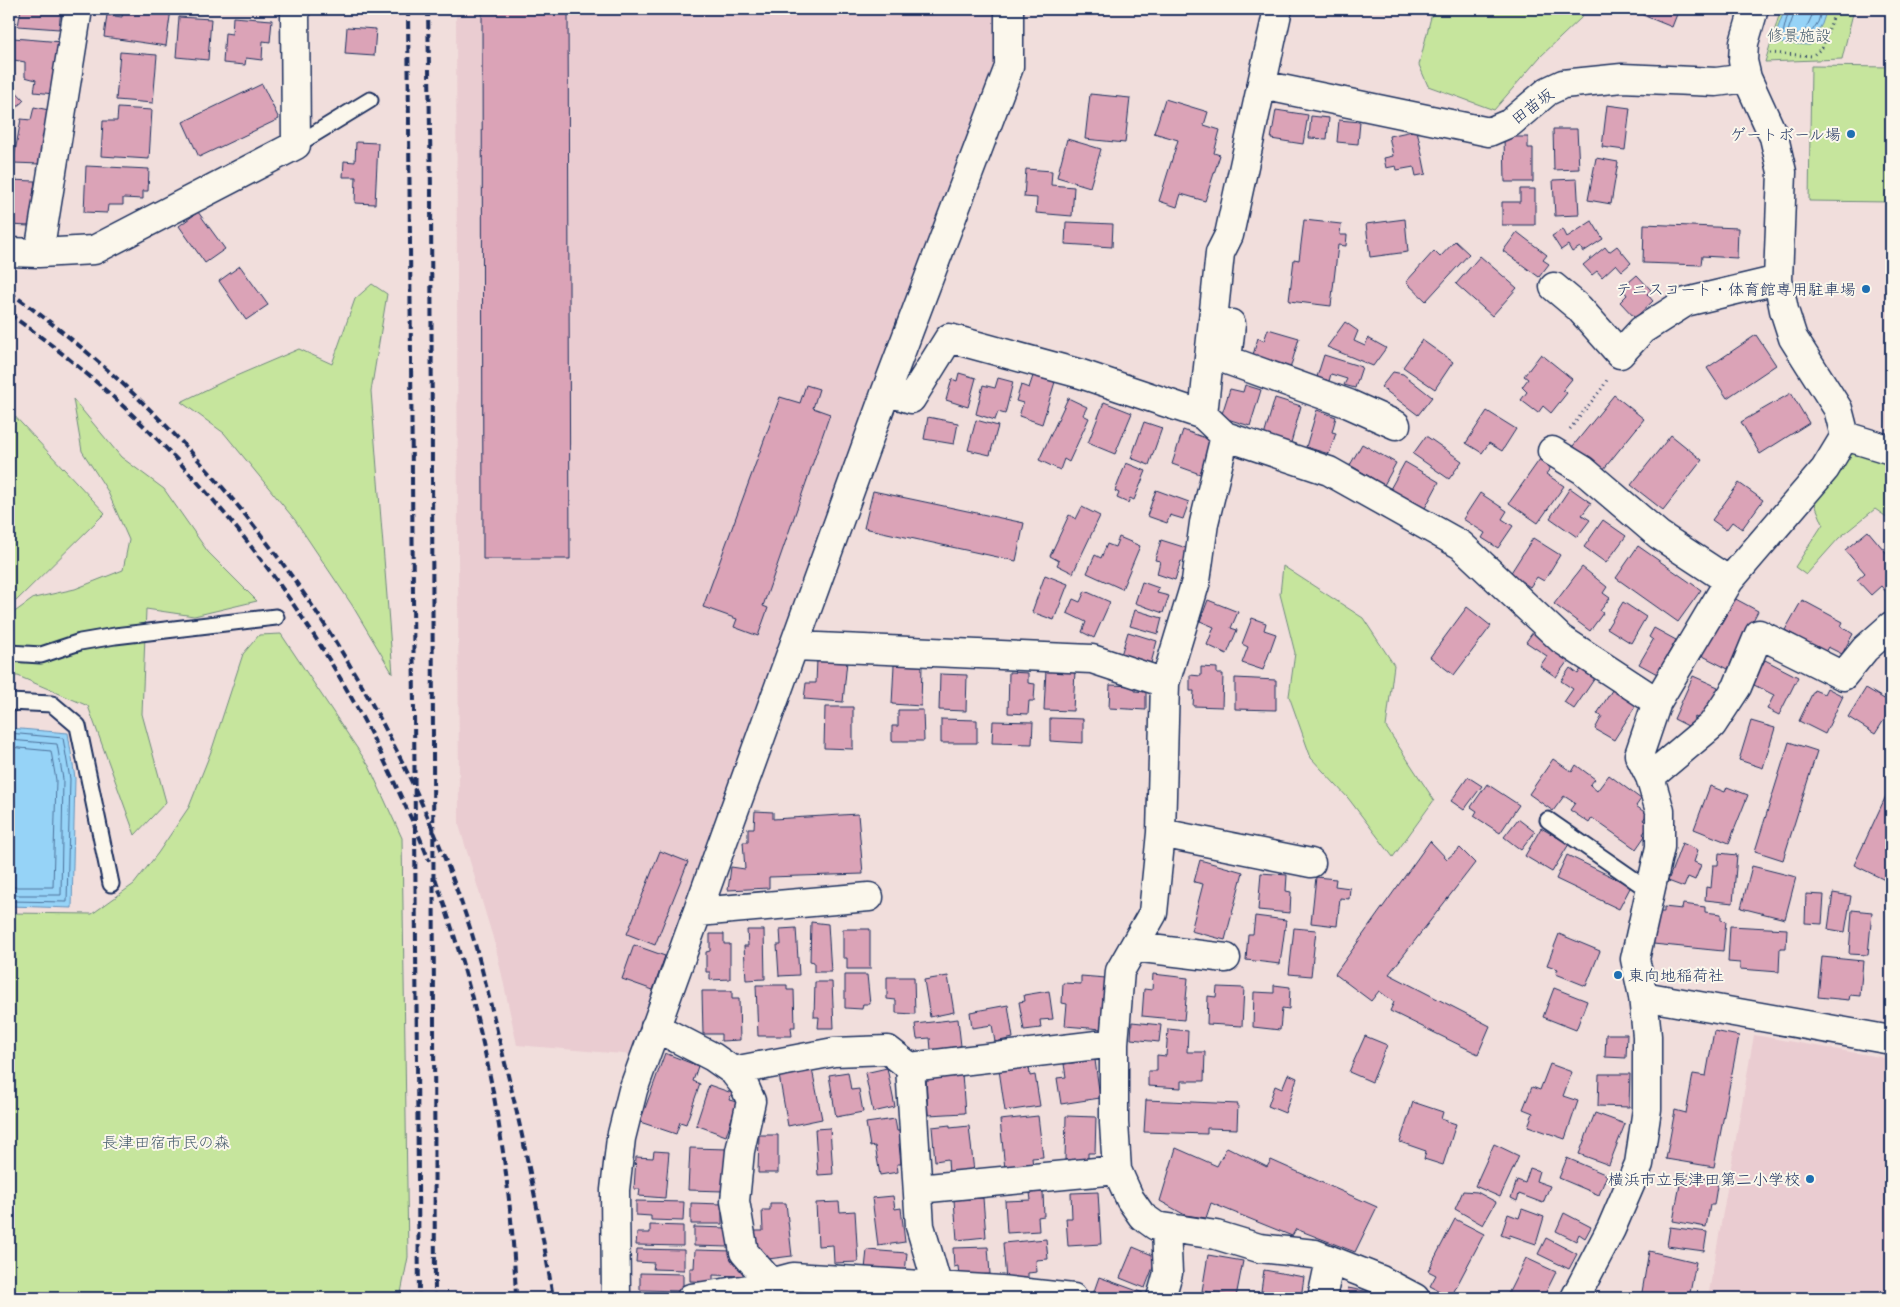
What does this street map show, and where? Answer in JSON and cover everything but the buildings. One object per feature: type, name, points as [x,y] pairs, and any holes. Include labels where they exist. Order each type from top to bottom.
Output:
[{"type":"street","points":[[39,253],[78,9]]},
{"type":"street","points":[[9,252],[39,253],[94,250],[296,145],[295,9]]},
{"type":"street","points":[[616,1298],[615,1190],[621,1138],[634,1090],[655,1027],[795,646],[886,391],[1009,67],[1010,9]]},
{"type":"street","points":[[1203,415],[1220,253],[1229,235],[1278,9]]},
{"type":"street","points":[[1575,1298],[1611,1229],[1638,1164],[1648,1110],[1647,1036],[1643,996],[1634,959],[1660,846],[1660,812],[1650,777],[1639,755],[1657,702],[1729,581],[1825,469],[1845,436],[1838,409],[1793,338],[1778,280],[1782,172],[1774,137],[1747,78],[1743,61],[1744,42],[1754,9]]},
{"type":"street","name":"田苗坂","points":[[1262,85],[1490,132],[1510,123],[1548,91],[1563,84],[1622,78],[1716,82],[1747,78]]},
{"type":"street","points":[[1229,235],[1238,252],[1227,360],[1349,404],[1396,425]]},
{"type":"street","points":[[1554,287],[1579,308],[1620,354],[1642,330],[1686,302],[1778,280]]},
{"type":"street","points":[[886,391],[911,399],[949,338],[1081,374],[1203,415],[1225,436],[1329,471],[1461,544],[1561,639],[1657,702]]},
{"type":"street","points":[[1225,436],[1204,523],[1196,581],[1165,683],[1160,832],[1153,913],[1120,971],[1114,1043],[1114,1123],[1118,1170],[1130,1199],[1142,1216],[1156,1226],[1216,1235],[1259,1248],[1315,1254],[1381,1280],[1415,1298]]},
{"type":"street","points":[[1845,436],[1891,450]]},
{"type":"street","points":[[1552,450],[1583,470],[1659,535],[1729,581]]},
{"type":"street","points":[[1650,777],[1712,725],[1737,687],[1759,634],[1843,676],[1864,649],[1891,626]]},
{"type":"street","points":[[795,646],[1092,659],[1165,683]]},
{"type":"street","points":[[1160,832],[1311,862]]},
{"type":"street","points":[[698,912],[869,897]]},
{"type":"street","points":[[1134,947],[1226,958]]},
{"type":"street","points":[[1643,996],[1891,1040]]},
{"type":"street","points":[[655,1027],[713,1057],[734,1072],[744,1085],[751,1101],[740,1150],[734,1201],[744,1252],[772,1284]]},
{"type":"street","points":[[734,1072],[834,1052],[888,1050],[910,1066],[1114,1043]]},
{"type":"street","points":[[910,1066],[920,1226],[938,1287]]},
{"type":"street","points":[[918,1189],[1118,1170]]},
{"type":"street","points":[[1161,1298],[1168,1273],[1166,1229]]},
{"type":"street","points":[[1322,1298],[1330,1260]]},
{"type":"street","points":[[690,1298],[772,1284],[793,1277],[824,1288],[938,1287],[1001,1290],[1073,1298]]},
{"type":"lane","points":[[296,145],[370,100]]},
{"type":"lane","points":[[9,653],[41,655],[80,642],[115,636],[276,617]]},
{"type":"lane","points":[[9,702],[52,704],[78,726],[111,884]]},
{"type":"lane","points":[[1548,820],[1649,890]]},
{"type":"path","points":[[1762,52],[1812,56],[1822,48],[1836,9]]},
{"type":"path","points":[[1552,450],[1603,387]]},
{"type":"shaded area","points":[[456,9],[996,9],[999,62],[634,1055],[517,1045],[496,948],[459,825]]},
{"type":"shaded area","name":"横浜市立長津田第二小学校","points":[[1754,1035],[1891,1059],[1891,1298],[1708,1298]]},
{"type":"green space","points":[[1433,9],[1581,9],[1582,17],[1540,57],[1494,110],[1428,86],[1419,65]]},
{"type":"green space","name":"修景施設","points":[[1781,9],[1854,9],[1842,59],[1765,62]]},
{"type":"green space","name":"ゲートボール場","points":[[1811,66],[1891,67],[1891,202],[1809,201]]},
{"type":"green space","points":[[372,284],[387,294],[371,391],[393,674],[352,605],[295,520],[224,433],[181,402],[299,349],[332,364],[355,299]]},
{"type":"green space","points":[[73,399],[121,457],[164,489],[208,552],[257,601],[194,616],[146,609],[142,714],[166,802],[135,835],[88,706],[18,676],[9,676],[9,616],[34,598],[75,589],[123,570],[129,540],[107,490],[82,451]]},
{"type":"green space","points":[[9,410],[105,513],[9,608]]},
{"type":"green space","points":[[1847,448],[1891,460],[1891,520],[1875,509],[1839,538],[1806,575],[1795,567],[1823,524],[1812,497]]},
{"type":"green space","points":[[1283,566],[1363,618],[1394,665],[1386,727],[1434,800],[1393,857],[1348,798],[1311,758],[1289,696],[1295,653],[1280,594]]},
{"type":"green space","name":"長津田宿市民の森","points":[[281,634],[369,766],[402,838],[408,1257],[400,1298],[9,1298],[9,913],[92,914],[134,884],[158,853],[189,807],[212,749],[243,654],[259,635]]},
{"type":"water","points":[[1785,9],[1827,9],[1822,24],[1810,45],[1777,43],[1777,30]]},
{"type":"water","points":[[9,728],[68,733],[75,778],[72,908],[9,906]]},
{"type":"railway","points":[[408,9],[419,1298]]},
{"type":"railway","points":[[428,9],[431,191],[435,1298]]},
{"type":"railway","points":[[9,292],[88,353],[162,421],[230,496],[292,576],[347,660],[396,749],[438,840],[472,934],[524,1145],[543,1237],[553,1298]]},
{"type":"railway","points":[[9,314],[70,360],[128,411],[183,466],[234,525],[282,587],[325,652],[363,720],[410,815],[429,861]]},
{"type":"railway","points":[[435,878],[467,980],[492,1085],[508,1191],[516,1298]]},
{"type":"place","name":"ゲートボール場","points":[[1851,134]]},
{"type":"place","name":"テニスコート・体育館専用駐車場","points":[[1866,289]]},
{"type":"place","name":"東向地稲荷社","points":[[1618,975]]},
{"type":"place","name":"横浜市立長津田第二小学校","points":[[1810,1179]]}]
